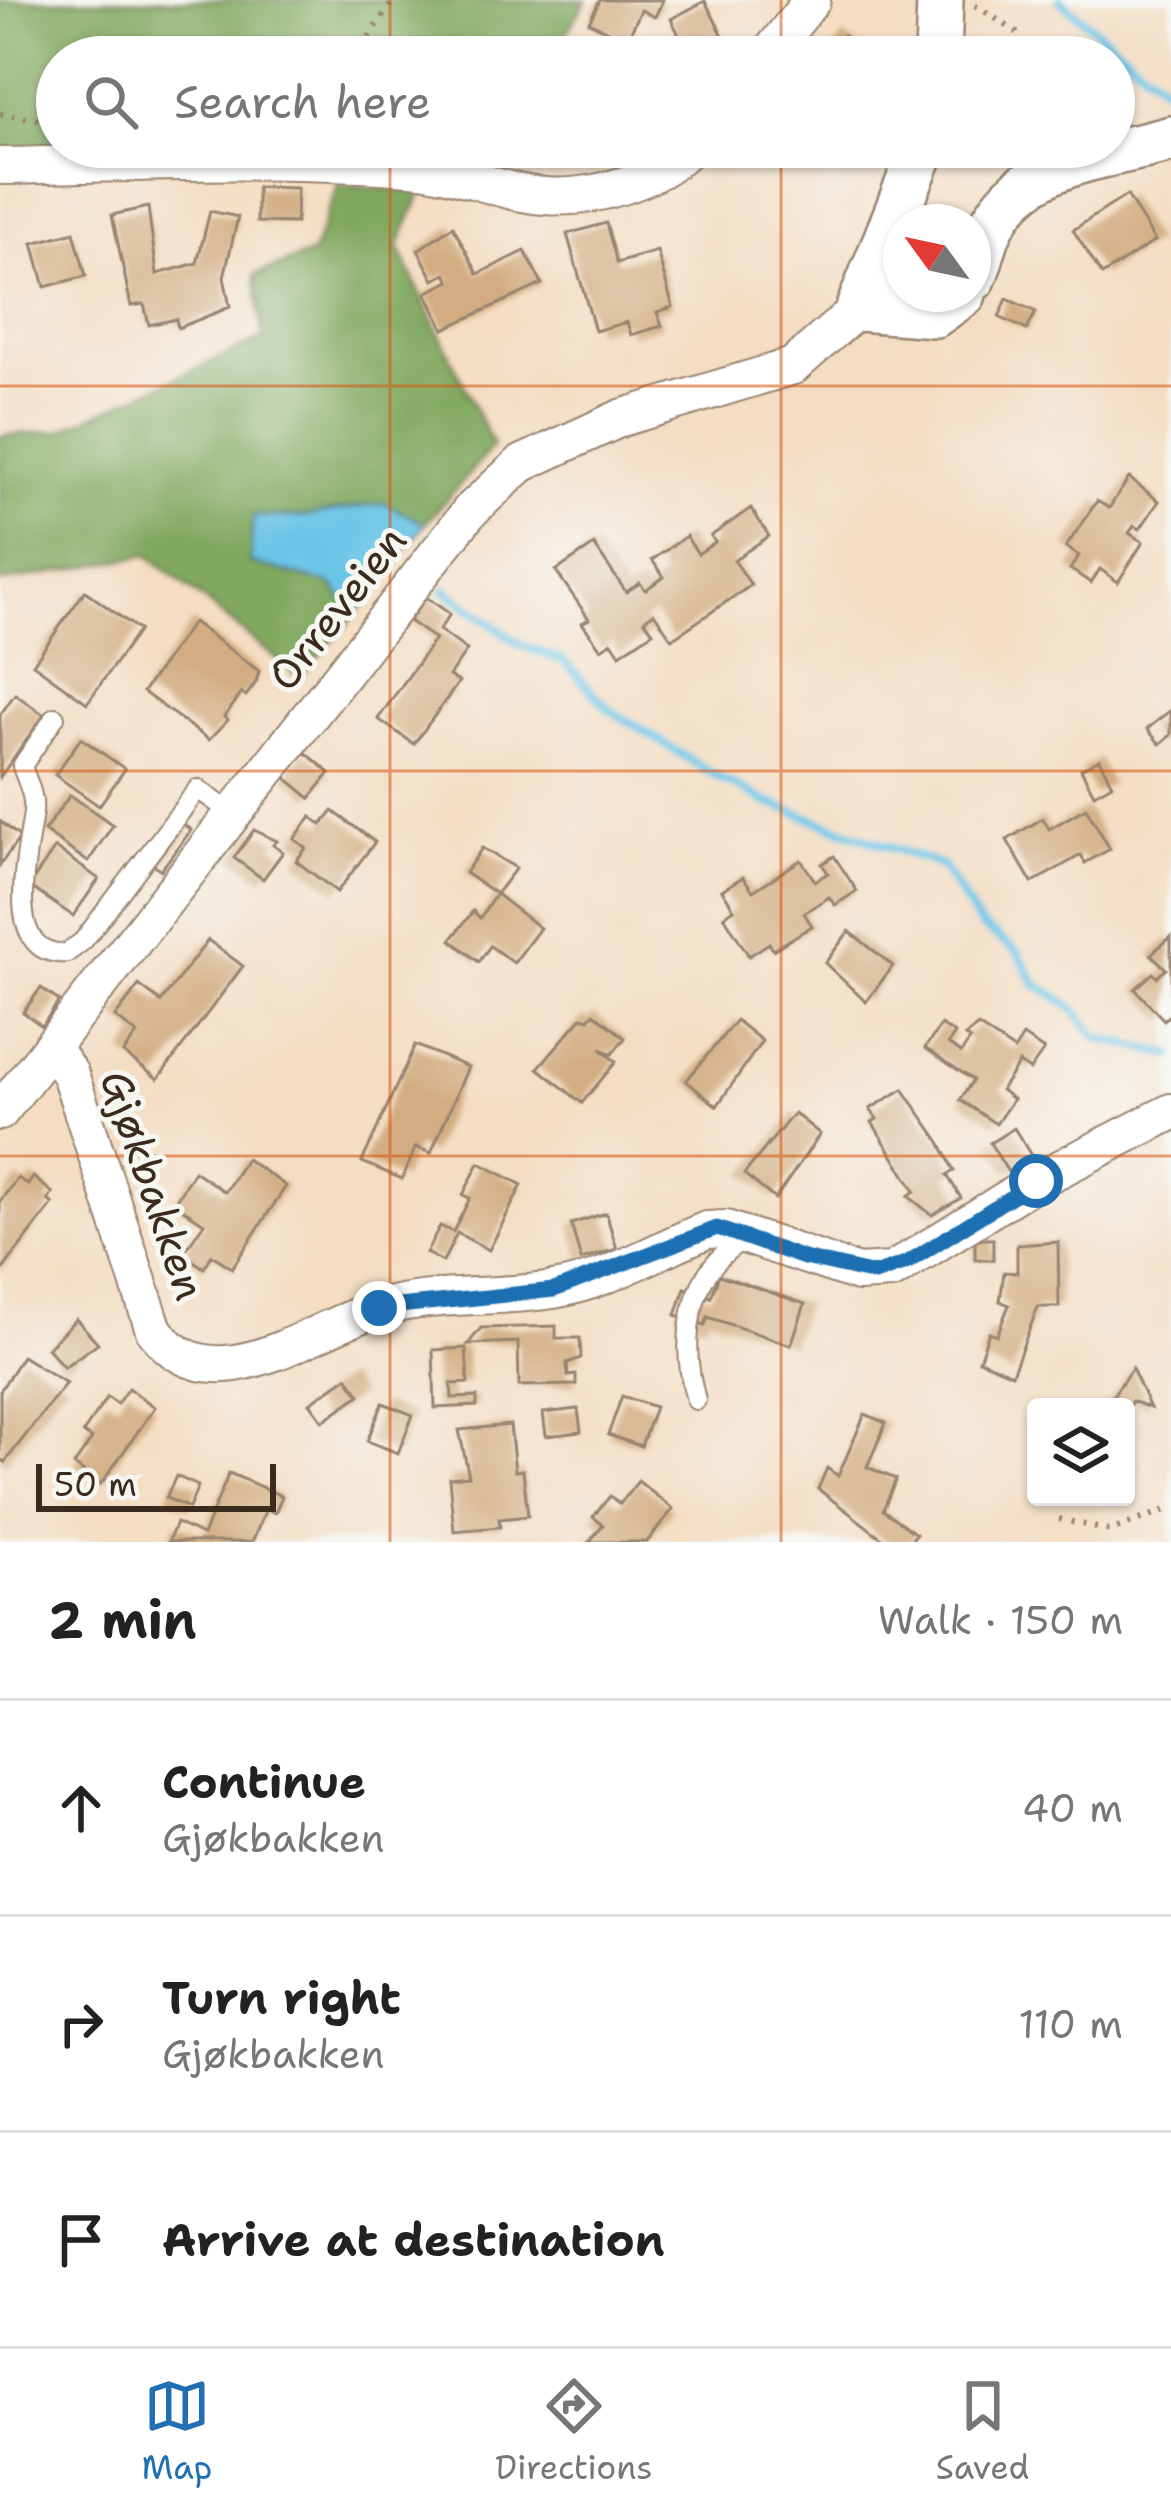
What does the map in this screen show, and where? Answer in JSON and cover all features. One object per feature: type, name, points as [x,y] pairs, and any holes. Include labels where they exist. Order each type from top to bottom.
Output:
[{"type":"street","points":[[783,36],[812,0]]},
{"type":"street","points":[[939,36],[940,0]]},
{"type":"street","points":[[1135,148],[1171,140]]},
{"type":"street","points":[[0,166],[36,165]]},
{"type":"street","points":[[421,168],[547,196],[616,188],[659,168]]},
{"type":"street","points":[[883,310],[860,308],[915,168]]},
{"type":"street","points":[[991,228],[1018,192],[1050,168]]},
{"type":"street","name":"Orreveien","points":[[0,1112],[470,511],[521,464],[621,418],[793,366],[860,308]]},
{"type":"street","name":"Gjøkbakken","points":[[53,1050],[70,1073],[154,1330],[174,1352],[191,1359],[254,1360],[379,1308],[554,1290],[707,1229],[726,1229],[858,1273],[892,1270],[1074,1160],[1171,1112]]},
{"type":"lane","points":[[55,717],[22,766],[34,809],[15,904],[23,931],[40,947],[67,953],[83,941],[198,789],[234,815]]},
{"type":"lane","points":[[696,1400],[685,1361],[692,1304],[730,1247],[747,1237]]},
{"type":"path","points":[[967,0],[1019,36]]},
{"type":"path","points":[[368,36],[390,2]]},
{"type":"path","points":[[0,114],[36,120]]},
{"type":"path","points":[[1059,1519],[1110,1531],[1171,1508]]},
{"type":"green space","points":[[0,0],[586,0],[565,36],[36,36],[36,148],[0,149]]},
{"type":"green space","points":[[338,184],[422,191],[398,247],[493,446],[425,524],[384,503],[301,517],[253,516],[297,572],[332,584],[355,615],[300,678],[148,555],[0,583],[0,436],[60,431],[263,338],[255,275],[313,253]]},
{"type":"water","points":[[384,503],[425,524],[355,615],[332,584],[250,563],[253,516],[301,517]]},
{"type":"building","points":[[600,0],[663,0],[655,17],[641,10],[629,36],[589,22]]},
{"type":"building","points":[[705,1],[723,36],[680,36],[671,19]]},
{"type":"building","points":[[257,187],[297,188],[296,223],[257,222]]},
{"type":"building","points":[[1127,195],[1155,241],[1102,275],[1073,230]]},
{"type":"building","points":[[148,207],[157,274],[197,263],[210,211],[238,217],[224,277],[230,307],[178,328],[176,319],[149,325],[144,304],[131,306],[112,215]]},
{"type":"building","points":[[606,223],[617,263],[657,251],[673,307],[657,312],[662,326],[631,335],[627,322],[595,331],[567,234]]},
{"type":"building","points":[[453,226],[478,274],[525,251],[542,284],[444,329],[426,293],[450,281],[446,274],[434,280],[418,250]]},
{"type":"building","points":[[74,232],[86,276],[45,287],[33,243]]},
{"type":"building","points":[[1007,299],[1036,312],[1027,330],[999,317]]},
{"type":"building","points":[[1129,478],[1159,501],[1140,529],[1134,526],[1129,533],[1143,542],[1118,582],[1100,569],[1091,583],[1070,569],[1079,556],[1066,547],[1097,501],[1109,508]]},
{"type":"building","points":[[751,508],[769,536],[734,560],[751,585],[672,639],[654,613],[644,620],[653,632],[620,654],[612,642],[601,649],[582,623],[589,619],[556,571],[594,545],[626,592],[640,583],[645,590],[664,577],[652,560],[686,536],[698,554],[715,542],[711,536]]},
{"type":"building","points":[[85,591],[139,630],[87,703],[33,664]]},
{"type":"building","points":[[426,597],[450,614],[439,630],[467,650],[449,676],[459,682],[414,744],[378,719],[435,639],[409,621]]},
{"type":"building","points":[[193,622],[259,671],[246,696],[242,693],[224,717],[228,720],[209,740],[143,692]]},
{"type":"building","points":[[15,694],[44,715],[0,777],[0,715]]},
{"type":"building","points":[[1171,710],[1171,735],[1160,744],[1147,729]]},
{"type":"building","points":[[81,738],[125,769],[99,806],[55,775]]},
{"type":"building","points":[[305,752],[330,773],[310,798],[285,777]]},
{"type":"building","points":[[1099,759],[1112,784],[1094,794],[1081,769]]},
{"type":"building","points":[[70,795],[113,825],[88,862],[44,831]]},
{"type":"building","points":[[1086,808],[1110,849],[1085,863],[1081,855],[1032,883],[1007,840],[1043,818],[1049,829]]},
{"type":"building","points":[[333,811],[375,842],[337,892],[296,861],[306,848],[294,839],[311,817],[322,825]]},
{"type":"building","points":[[0,821],[20,837],[0,865]]},
{"type":"building","points":[[183,824],[191,830],[161,870],[153,864]]},
{"type":"building","points":[[254,830],[277,841],[273,845],[283,852],[263,879],[234,858]]},
{"type":"building","points":[[55,848],[99,879],[73,916],[29,886]]},
{"type":"building","points":[[482,848],[516,868],[496,894],[465,873]]},
{"type":"building","points":[[834,856],[857,891],[835,905],[829,897],[804,913],[812,926],[773,950],[769,943],[749,956],[724,916],[734,909],[722,890],[743,877],[753,891],[801,860],[815,881],[828,873],[822,864]]},
{"type":"building","points":[[496,894],[540,928],[514,963],[490,946],[479,962],[451,940],[473,911],[480,918]]},
{"type":"building","points":[[849,931],[893,966],[866,1002],[825,963]]},
{"type":"building","points":[[1171,937],[1171,1014],[1164,1020],[1135,989],[1153,973],[1157,977],[1166,969],[1151,954]]},
{"type":"building","points":[[208,940],[243,966],[158,1079],[123,1053],[137,1034],[115,1017],[139,985],[161,1002]]},
{"type":"building","points":[[41,988],[59,1001],[42,1026],[23,1012]]},
{"type":"building","points":[[594,1013],[625,1038],[612,1054],[600,1048],[616,1062],[582,1103],[538,1068],[582,1017],[589,1019]]},
{"type":"building","points":[[736,1020],[762,1041],[717,1106],[686,1081]]},
{"type":"building","points":[[941,1025],[955,1034],[948,1044],[961,1053],[970,1040],[965,1036],[978,1026],[1014,1050],[1023,1036],[1044,1050],[1030,1070],[1019,1063],[1001,1090],[1013,1099],[996,1124],[960,1100],[973,1080],[925,1048]]},
{"type":"building","points":[[415,1045],[468,1067],[431,1153],[416,1147],[402,1179],[362,1162]]},
{"type":"building","points":[[903,1089],[940,1142],[954,1171],[947,1175],[961,1198],[932,1215],[908,1196],[915,1191],[872,1122],[877,1119],[870,1109]]},
{"type":"building","points":[[794,1113],[820,1134],[775,1199],[744,1174]]},
{"type":"building","points":[[1014,1128],[1032,1157],[1008,1172],[990,1143]]},
{"type":"building","points":[[246,1159],[286,1186],[232,1268],[212,1255],[204,1268],[183,1254],[204,1223],[174,1203],[194,1171],[225,1192]]},
{"type":"building","points":[[479,1163],[522,1185],[489,1250],[457,1233],[443,1262],[426,1253],[440,1226],[453,1232],[470,1198],[463,1195]]},
{"type":"building","points":[[33,1177],[53,1193],[48,1200],[53,1204],[0,1273],[0,1201],[18,1178],[28,1185]]},
{"type":"building","points":[[606,1213],[617,1249],[581,1260],[571,1224]]},
{"type":"building","points":[[975,1239],[993,1239],[993,1260],[975,1259]]},
{"type":"building","points":[[1058,1242],[1059,1307],[1038,1307],[1012,1374],[979,1360],[989,1332],[997,1335],[1009,1305],[1000,1301],[1004,1272],[1017,1273],[1017,1245]]},
{"type":"building","points":[[719,1275],[805,1304],[791,1345],[708,1317],[705,1325],[676,1315],[685,1288],[711,1297]]},
{"type":"building","points":[[76,1319],[98,1343],[64,1367],[47,1348]]},
{"type":"building","points":[[556,1326],[556,1338],[580,1338],[581,1358],[567,1363],[568,1376],[576,1375],[576,1385],[519,1386],[518,1342],[468,1344],[481,1328]]},
{"type":"building","points":[[466,1348],[468,1383],[451,1384],[452,1398],[477,1397],[477,1406],[435,1408],[433,1350]]},
{"type":"building","points":[[22,1356],[66,1383],[5,1462],[0,1459],[0,1391]]},
{"type":"building","points":[[1132,1368],[1150,1408],[1135,1398],[1111,1398]]},
{"type":"building","points":[[347,1377],[360,1395],[323,1421],[310,1403]]},
{"type":"building","points":[[128,1388],[155,1407],[101,1484],[74,1465],[92,1439],[83,1433],[107,1397],[117,1404]]},
{"type":"building","points":[[622,1396],[655,1407],[641,1446],[608,1435]]},
{"type":"building","points":[[383,1403],[413,1415],[398,1453],[367,1441]]},
{"type":"building","points":[[578,1409],[581,1432],[546,1436],[543,1413]]},
{"type":"building","points":[[865,1414],[886,1423],[867,1467],[896,1479],[883,1510],[916,1534],[910,1542],[887,1542],[818,1489],[827,1468],[838,1476]]},
{"type":"building","points":[[510,1425],[515,1471],[523,1470],[528,1516],[499,1519],[500,1527],[454,1531],[449,1478],[469,1476],[459,1430]]},
{"type":"building","points":[[229,1473],[282,1496],[275,1513],[266,1509],[252,1542],[168,1542],[176,1523],[203,1535]]},
{"type":"building","points":[[176,1476],[198,1486],[189,1508],[166,1498]]},
{"type":"building","points":[[638,1481],[673,1509],[647,1542],[589,1542],[603,1525],[593,1517],[610,1496],[620,1504]]},
{"type":"waterway","points":[[1060,0],[1103,36]]},
{"type":"waterway","points":[[1135,62],[1171,92]]},
{"type":"waterway","points":[[445,590],[521,645],[564,661],[609,709],[714,775],[767,802],[942,866],[980,925],[1017,951],[1036,984],[1071,1006],[1098,1038],[1171,1055]]},
{"type":"route","points":[[379,1308],[554,1290],[602,1276],[717,1228],[804,1258],[875,1274],[908,1262],[1036,1181]]}]
